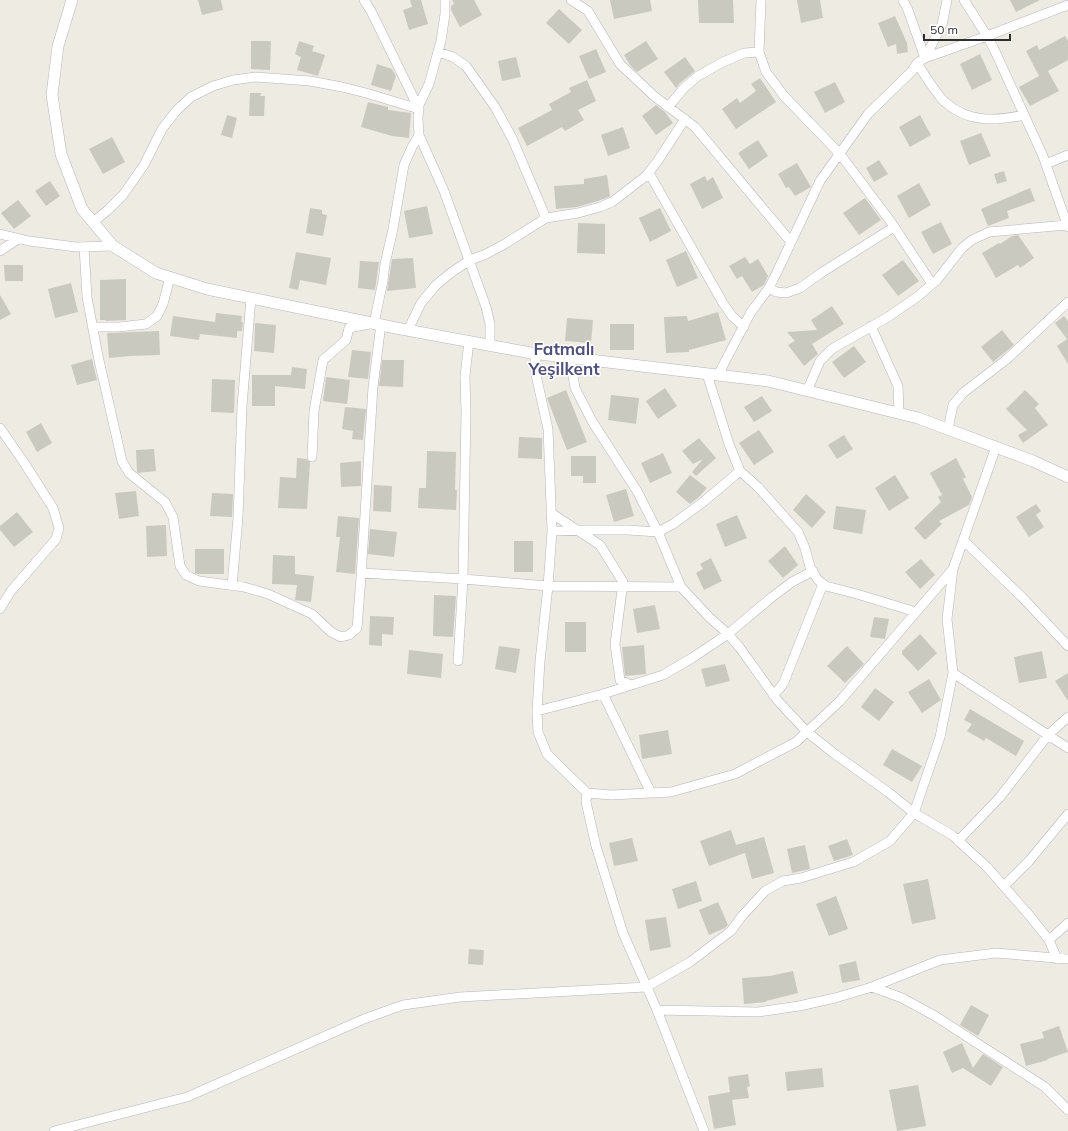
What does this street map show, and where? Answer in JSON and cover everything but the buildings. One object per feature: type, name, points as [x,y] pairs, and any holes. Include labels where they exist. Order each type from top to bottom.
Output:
[{"type":"street","points":[[72,0],[58,46],[52,95],[61,154],[82,209],[113,246],[156,273],[207,289],[408,330],[535,353],[768,381],[918,418],[1033,461],[1068,476]]},
{"type":"street","points":[[364,0],[371,11],[419,109]]},
{"type":"street","points":[[445,0],[445,14],[441,41],[429,84],[419,105],[419,135],[444,191],[486,307],[490,324],[490,345]]},
{"type":"street","points":[[571,0],[588,11],[620,64],[654,96],[695,127],[791,242]]},
{"type":"street","points":[[761,0],[759,52],[766,72],[784,96],[840,154],[894,227],[932,284]]},
{"type":"street","points":[[903,0],[925,58]]},
{"type":"street","points":[[925,58],[942,25],[947,0]]},
{"type":"street","points":[[807,391],[820,361],[832,349],[888,317],[912,301],[937,280],[962,248],[972,240],[988,232],[1068,226],[1046,164],[1024,115],[987,36],[964,0]]},
{"type":"street","points":[[916,612],[826,586],[818,580],[810,567],[805,548],[798,532],[758,487],[740,471],[728,444],[712,375],[744,327],[751,312],[769,288],[820,181],[868,114],[912,71],[917,64],[925,58],[987,36],[1068,4]]},
{"type":"street","points":[[438,52],[453,57],[466,66],[495,108],[512,138],[546,218]]},
{"type":"street","points":[[668,107],[684,88],[698,76],[744,53],[759,52]]},
{"type":"street","points":[[917,64],[945,103],[965,116],[983,119],[1006,119],[1024,115]]},
{"type":"street","points":[[93,222],[123,195],[144,165],[162,129],[177,110],[191,97],[213,86],[233,80],[256,77],[310,82],[342,87],[419,109]]},
{"type":"street","points":[[408,330],[421,303],[436,285],[470,260],[486,254],[546,218],[578,213],[612,202],[649,173],[685,119]]},
{"type":"street","points":[[84,247],[87,297],[92,327],[122,461],[129,473],[165,502],[173,517],[180,566],[186,575],[199,581],[244,587],[268,594],[312,614],[331,632],[341,637],[349,635],[357,628],[362,573],[373,387],[385,264],[393,229],[404,165],[419,135]]},
{"type":"street","points":[[1046,164],[1068,156]]},
{"type":"street","points":[[649,173],[723,303],[732,316],[744,327]]},
{"type":"street","points":[[769,288],[776,292],[786,293],[800,288],[894,227]]},
{"type":"street","points":[[0,234],[29,242],[76,247],[113,246]]},
{"type":"street","points":[[0,251],[18,239]]},
{"type":"street","points":[[92,327],[119,327],[146,324],[157,316],[164,304],[170,277]]},
{"type":"street","points":[[232,586],[238,518],[242,406],[251,298]]},
{"type":"street","points":[[948,429],[953,406],[964,394],[1007,359],[1068,302]]},
{"type":"street","points":[[312,456],[314,411],[323,360],[346,340],[349,328],[378,324]]},
{"type":"street","points":[[871,326],[898,386],[899,413]]},
{"type":"street","points":[[458,662],[462,579],[466,413],[465,376],[469,341]]},
{"type":"street","points":[[535,353],[536,375],[548,430],[552,531],[540,661],[537,711],[538,732],[547,754],[587,793],[611,795],[671,792],[735,774],[796,742],[840,701],[953,569]]},
{"type":"street","points":[[570,358],[575,388],[592,421],[637,491],[658,532],[681,587],[709,617],[728,634],[740,648],[773,695],[807,732],[914,813],[952,836],[987,867],[1049,940],[1057,958]]},
{"type":"street","points":[[0,609],[11,591],[56,539],[59,528],[53,508],[23,461],[2,434]]},
{"type":"street","points":[[54,1131],[187,1096],[364,1019],[403,1005],[460,997],[646,987],[690,962],[731,931],[742,916],[765,891],[783,882],[853,862],[890,841],[914,813],[940,737],[953,673],[947,619],[953,569],[996,447]]},
{"type":"street","points":[[552,531],[628,530],[658,532],[673,524],[702,503],[740,471]]},
{"type":"street","points":[[551,513],[600,545],[623,582],[615,644],[620,680],[631,685]]},
{"type":"street","points":[[963,540],[1022,597],[1068,646]]},
{"type":"street","points":[[537,711],[602,694],[663,675],[728,634],[777,593],[792,582],[813,571]]},
{"type":"street","points":[[362,573],[548,586],[681,587]]},
{"type":"street","points":[[773,695],[784,682],[823,584]]},
{"type":"street","points":[[953,673],[1068,748]]},
{"type":"street","points":[[602,694],[651,793]]},
{"type":"street","points":[[958,841],[1000,797],[1048,735],[1068,717]]},
{"type":"street","points":[[587,793],[586,802],[598,854],[623,933],[657,1010],[704,1131]]},
{"type":"street","points":[[1004,886],[1029,861],[1068,814]]},
{"type":"street","points":[[1049,940],[1068,923]]},
{"type":"street","points":[[657,1010],[758,1012],[799,1006],[835,998],[872,987],[940,960],[996,953],[1068,959]]},
{"type":"street","points":[[872,987],[902,998],[934,1016],[1045,1087],[1068,1110]]},
{"type":"district","name":"Fatmalı Yeşilkent","points":[[564,359]]}]
